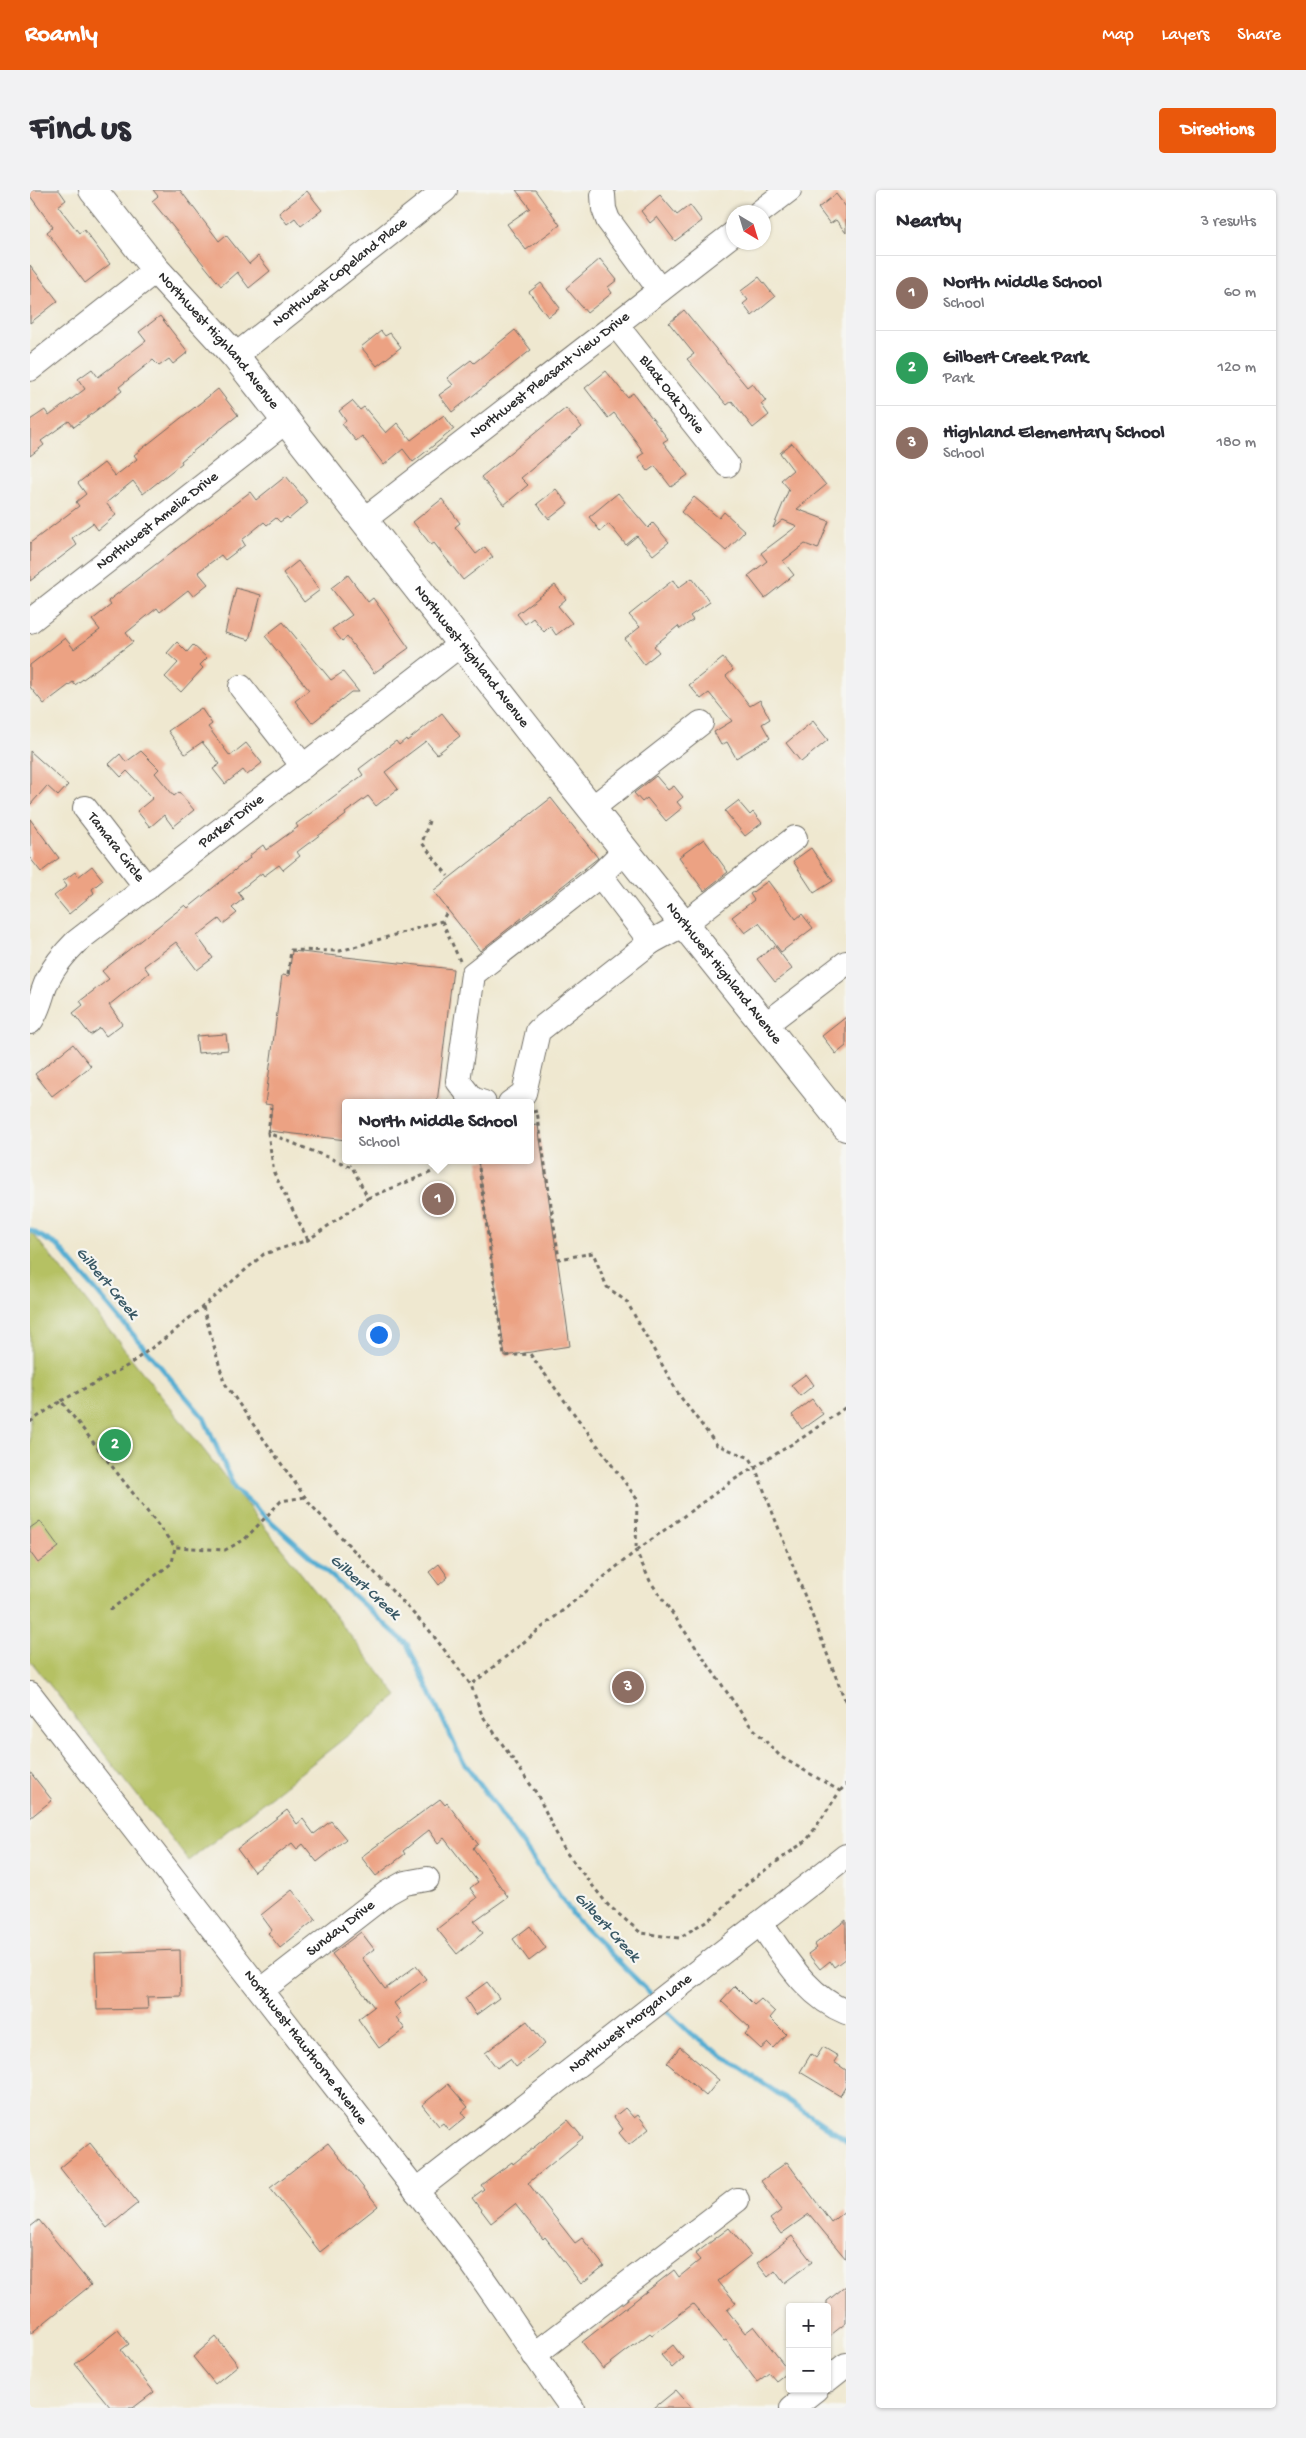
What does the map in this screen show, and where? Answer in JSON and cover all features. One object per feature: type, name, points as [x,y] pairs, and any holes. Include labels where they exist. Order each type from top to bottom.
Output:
[{"type":"main road","name":"Northwest Highland Avenue","points":[[93,190],[156,270],[235,356],[591,809],[846,1128]]},
{"type":"street","name":"Northwest Copeland Place","points":[[235,356],[445,190]]},
{"type":"street","points":[[769,205],[789,190]]},
{"type":"street","points":[[604,195],[604,208],[608,220],[660,290]]},
{"type":"street","name":"Northwest Pleasant View Drive","points":[[365,519],[726,239]]},
{"type":"street","points":[[30,369],[156,270]]},
{"type":"street","name":"Black Oak Drive","points":[[616,325],[727,465]]},
{"type":"street","name":"Northwest Amelia Drive","points":[[30,620],[286,421]]},
{"type":"street","name":"Parker Drive","points":[[30,1022],[38,1008],[47,979],[61,958],[76,942],[461,644]]},
{"type":"street","points":[[242,688],[303,766]]},
{"type":"street","points":[[591,809],[701,723]]},
{"type":"street","name":"Tamara Circle","points":[[85,808],[147,888]]},
{"type":"street","points":[[516,1099],[524,1093],[538,1031],[651,942],[684,924],[795,838]]},
{"type":"street","points":[[472,1099],[458,1081],[473,974],[600,875],[625,850]]},
{"type":"street","points":[[600,875],[651,942]]},
{"type":"street","points":[[765,1025],[846,963]]},
{"type":"street","name":"Northwest Hawthorne Avenue","points":[[30,1694],[262,1990],[492,2290],[534,2355],[572,2408]]},
{"type":"street","name":"Northwest Morgan Lane","points":[[416,2192],[846,1856]]},
{"type":"street","name":"Sunday Drive","points":[[262,1990],[387,1892],[405,1883],[427,1879]]},
{"type":"street","points":[[760,1923],[806,1986],[816,1996],[846,2012]]},
{"type":"street","points":[[534,2355],[738,2200]]},
{"type":"street","points":[[831,2377],[846,2365]]},
{"type":"street","points":[[792,2408],[811,2393]]},
{"type":"path","points":[[429,821],[422,843],[448,876]]},
{"type":"path","points":[[288,974],[291,950],[340,951],[442,920],[448,910]]},
{"type":"path","points":[[271,1107],[268,1133],[274,1173],[308,1240]]},
{"type":"path","points":[[534,1111],[537,1111],[559,1259],[593,1253],[608,1287],[626,1302],[679,1395],[718,1445],[750,1458],[846,1703]]},
{"type":"path","points":[[268,1133],[342,1163]]},
{"type":"path","points":[[345,1164],[352,1167],[368,1198]]},
{"type":"path","points":[[30,1422],[61,1401],[138,1358],[203,1307],[264,1254],[308,1240],[368,1198],[434,1171],[435,1164]]},
{"type":"path","points":[[479,1164],[504,1356],[530,1354],[637,1499],[636,1551],[650,1581],[749,1724],[781,1757],[840,1791]]},
{"type":"path","points":[[203,1307],[224,1382],[305,1497],[429,1630],[471,1685],[482,1716],[537,1794],[565,1851],[608,1905],[641,1933],[679,1938],[717,1914],[750,1881],[807,1840],[846,1784]]},
{"type":"path","points":[[61,1401],[175,1547],[225,1550],[244,1540],[270,1510],[282,1501],[305,1497]]},
{"type":"path","points":[[471,1685],[636,1551],[732,1481],[805,1436],[846,1407]]},
{"type":"path","points":[[110,1610],[172,1563],[175,1547]]},
{"type":"green space","points":[[30,1230],[398,1696],[189,1861],[30,1660]]},
{"type":"building","points":[[30,190],[59,190],[66,200],[58,206],[79,233],[84,230],[110,264],[85,283],[47,232],[53,227],[30,196]]},
{"type":"building","points":[[153,190],[180,190],[219,241],[226,235],[249,264],[258,256],[270,271],[249,288],[237,272],[221,286],[152,201],[158,196]]},
{"type":"building","points":[[516,190],[535,190],[560,225],[526,250],[507,224],[530,208]]},
{"type":"building","points":[[307,191],[322,210],[301,226],[295,218],[287,224],[279,213]]},
{"type":"building","points":[[836,194],[846,207],[846,233],[836,220],[830,224],[818,208]]},
{"type":"building","points":[[660,195],[677,215],[690,205],[702,221],[675,241],[657,217],[650,223],[641,211]]},
{"type":"building","points":[[600,259],[617,280],[608,287],[612,293],[587,313],[566,288]]},
{"type":"building","points":[[30,265],[58,301],[30,323]]},
{"type":"building","points":[[759,277],[775,297],[752,316],[743,304],[748,300],[741,291]]},
{"type":"building","points":[[541,283],[560,308],[548,317],[529,292]]},
{"type":"building","points":[[684,310],[747,387],[752,383],[766,401],[761,404],[769,415],[753,428],[732,401],[727,405],[687,359],[694,354],[669,323]]},
{"type":"building","points":[[160,316],[188,352],[173,364],[169,359],[159,366],[153,360],[119,387],[122,391],[74,427],[69,421],[41,441],[44,445],[30,456],[30,420],[45,410],[49,416],[85,389],[78,379],[92,369],[98,377],[146,341],[139,332]]},
{"type":"building","points":[[515,330],[531,350],[452,412],[439,395],[453,385],[447,378],[471,360],[474,363]]},
{"type":"building","points":[[381,331],[385,336],[390,333],[401,347],[377,366],[361,347]]},
{"type":"building","points":[[606,371],[627,397],[633,393],[668,439],[663,442],[688,475],[671,487],[655,466],[648,471],[638,457],[644,453],[635,440],[614,413],[608,418],[585,388]]},
{"type":"building","points":[[218,389],[238,415],[143,494],[133,481],[106,503],[116,515],[98,530],[93,523],[72,538],[77,545],[30,581],[30,543],[79,506],[76,502],[86,494],[78,483],[104,463],[115,476],[137,459],[134,455]]},
{"type":"building","points":[[352,401],[360,410],[364,407],[386,433],[397,423],[411,440],[444,415],[454,429],[413,462],[403,449],[384,465],[362,436],[356,441],[342,424],[346,421],[339,411]]},
{"type":"building","points":[[566,408],[582,427],[521,478],[528,485],[504,505],[481,477]]},
{"type":"building","points":[[792,443],[826,485],[797,509],[829,521],[818,549],[805,544],[783,561],[794,575],[765,598],[748,576],[767,561],[761,553],[797,526],[783,520],[773,528],[789,489],[781,480],[793,470],[780,453]]},
{"type":"building","points":[[286,476],[308,503],[289,519],[287,517],[280,522],[276,518],[267,525],[264,522],[242,540],[245,545],[225,560],[221,555],[198,572],[208,584],[193,596],[188,590],[160,612],[157,608],[126,633],[133,642],[75,685],[73,682],[44,704],[30,687],[30,665],[65,638],[74,649],[100,630],[92,620],[111,605],[108,601],[250,492],[256,500]]},
{"type":"building","points":[[556,489],[568,504],[549,519],[537,504]]},
{"type":"building","points":[[618,493],[648,528],[653,523],[669,542],[653,555],[637,536],[626,545],[609,524],[600,531],[589,517]]},
{"type":"building","points":[[694,497],[719,518],[724,512],[745,531],[726,551],[681,512]]},
{"type":"building","points":[[442,499],[460,523],[455,527],[476,554],[485,547],[493,557],[463,580],[434,543],[431,545],[413,522]]},
{"type":"building","points":[[298,561],[320,590],[304,602],[283,573]]},
{"type":"building","points":[[348,575],[368,602],[373,598],[409,648],[374,673],[347,637],[342,641],[332,629],[352,615],[331,588]]},
{"type":"building","points":[[692,578],[710,602],[690,616],[693,620],[680,629],[678,626],[654,646],[659,652],[644,664],[625,639],[640,627],[629,615],[673,580],[678,588]]},
{"type":"building","points":[[555,585],[566,599],[558,606],[572,623],[556,635],[550,626],[544,632],[533,618],[525,624],[517,614]]},
{"type":"building","points":[[236,588],[261,595],[249,640],[225,633]]},
{"type":"building","points":[[283,622],[331,680],[343,672],[359,692],[351,692],[312,723],[295,701],[309,690],[265,636]]},
{"type":"building","points":[[177,642],[187,652],[193,645],[207,658],[200,665],[203,668],[181,692],[165,677],[178,663],[167,653]]},
{"type":"building","points":[[723,658],[733,670],[726,676],[750,706],[760,700],[770,719],[762,724],[770,738],[736,758],[727,742],[721,745],[714,732],[732,721],[709,693],[701,699],[689,685]]},
{"type":"building","points":[[201,708],[212,724],[208,727],[230,756],[246,743],[262,763],[247,775],[243,770],[225,784],[213,769],[220,764],[202,742],[185,754],[168,731]]},
{"type":"building","points":[[442,713],[460,736],[437,754],[426,741],[385,772],[398,789],[376,806],[368,796],[297,852],[300,856],[283,870],[279,865],[264,876],[262,873],[238,892],[243,899],[232,908],[237,913],[223,924],[219,919],[197,936],[213,958],[197,970],[176,942],[144,966],[149,973],[109,1005],[122,1024],[106,1036],[100,1028],[90,1035],[73,1013],[83,1005],[80,1001],[109,979],[102,971],[185,905],[188,908],[250,858],[249,856],[263,845],[266,850],[298,827],[296,824],[363,775],[359,769],[396,741],[399,745],[406,739],[407,741]]},
{"type":"building","points":[[813,721],[828,740],[801,762],[786,743]]},
{"type":"building","points":[[30,751],[68,785],[58,796],[47,786],[30,805]]},
{"type":"building","points":[[141,751],[159,769],[155,773],[174,796],[179,792],[194,810],[173,827],[164,815],[150,827],[137,811],[153,798],[127,771],[121,777],[109,764],[120,754],[126,762]]},
{"type":"building","points":[[656,776],[668,790],[674,786],[683,797],[677,802],[682,808],[666,821],[647,798],[642,802],[634,793]]},
{"type":"building","points":[[551,798],[598,858],[480,951],[433,891]]},
{"type":"building","points":[[738,801],[750,815],[753,812],[762,823],[745,836],[725,811]]},
{"type":"building","points":[[30,819],[59,858],[41,872],[30,858]]},
{"type":"building","points":[[704,839],[728,872],[704,891],[679,857]]},
{"type":"building","points":[[811,848],[833,881],[814,893],[793,861]]},
{"type":"building","points":[[92,866],[103,880],[92,889],[94,893],[69,914],[54,896],[67,886],[63,881],[75,872],[78,877]]},
{"type":"building","points":[[768,881],[796,919],[802,914],[813,928],[781,952],[759,923],[745,933],[732,917],[754,900],[750,894]]},
{"type":"building","points":[[775,946],[792,969],[775,982],[757,959]]},
{"type":"building","points":[[292,951],[453,969],[437,1099],[342,1099],[342,1140],[269,1131],[272,1105],[265,1104],[282,975],[289,976]]},
{"type":"building","points":[[846,1017],[846,1046],[836,1054],[822,1036]]},
{"type":"building","points":[[226,1034],[228,1050],[198,1053],[196,1036]]},
{"type":"building","points":[[73,1044],[91,1066],[52,1096],[35,1074]]},
{"type":"building","points":[[538,1125],[570,1346],[505,1356],[479,1164],[534,1164],[534,1126]]},
{"type":"building","points":[[806,1374],[814,1385],[800,1396],[791,1385]]},
{"type":"building","points":[[812,1399],[823,1414],[802,1429],[792,1415]]},
{"type":"building","points":[[40,1521],[59,1547],[38,1563],[30,1552],[30,1528]]},
{"type":"building","points":[[439,1564],[448,1577],[439,1585],[429,1572]]},
{"type":"building","points":[[30,1772],[52,1800],[30,1818]]},
{"type":"building","points":[[440,1799],[445,1805],[447,1803],[478,1844],[473,1848],[508,1897],[474,1921],[483,1933],[457,1954],[437,1929],[477,1898],[470,1888],[478,1882],[444,1838],[438,1843],[429,1830],[403,1851],[405,1854],[376,1876],[361,1857]]},
{"type":"building","points":[[287,1810],[297,1824],[303,1819],[314,1834],[331,1821],[346,1839],[317,1862],[303,1844],[297,1849],[292,1843],[254,1872],[237,1849]]},
{"type":"building","points":[[292,1890],[316,1919],[280,1948],[268,1933],[272,1930],[261,1915]]},
{"type":"building","points":[[846,1920],[846,1958],[834,1967],[830,1961],[820,1969],[808,1954],[816,1948],[814,1945]]},
{"type":"building","points":[[530,1926],[546,1948],[529,1961],[513,1939]]},
{"type":"building","points":[[361,1932],[374,1949],[362,1958],[385,1989],[416,1966],[426,1979],[394,2003],[401,2013],[396,2017],[405,2029],[379,2048],[358,2019],[374,2007],[332,1954]]},
{"type":"building","points":[[180,1950],[181,1996],[147,1997],[148,2009],[97,2010],[95,1953]]},
{"type":"building","points":[[487,1982],[499,1998],[476,2015],[465,1998]]},
{"type":"building","points":[[735,1986],[754,2005],[761,1999],[775,2012],[770,2018],[786,2034],[773,2048],[768,2043],[761,2049],[745,2034],[750,2028],[721,2001]]},
{"type":"building","points":[[527,2021],[545,2044],[516,2067],[510,2059],[497,2068],[485,2053]]},
{"type":"building","points":[[680,2047],[719,2080],[706,2096],[667,2063]]},
{"type":"building","points":[[823,2047],[838,2056],[834,2062],[846,2070],[846,2086],[840,2096],[800,2072],[811,2054],[816,2058]]},
{"type":"building","points":[[448,2084],[468,2107],[462,2112],[466,2117],[449,2131],[443,2123],[439,2126],[422,2105]]},
{"type":"building","points":[[625,2108],[634,2118],[638,2115],[649,2129],[629,2145],[619,2133],[623,2129],[614,2117]]},
{"type":"building","points":[[568,2120],[583,2138],[528,2183],[575,2243],[582,2238],[604,2266],[581,2284],[545,2237],[543,2239],[515,2204],[491,2223],[472,2198],[484,2189],[481,2185],[512,2162],[513,2164]]},
{"type":"building","points":[[90,2143],[138,2203],[107,2228],[60,2168]]},
{"type":"building","points":[[328,2143],[378,2206],[320,2252],[270,2188]]},
{"type":"building","points":[[787,2162],[831,2222],[846,2210],[846,2259],[809,2214],[781,2234],[770,2219],[782,2210],[761,2181]]},
{"type":"building","points":[[39,2220],[91,2285],[30,2334],[30,2227]]},
{"type":"building","points":[[729,2228],[751,2255],[718,2281],[736,2303],[727,2310],[745,2333],[754,2326],[786,2367],[786,2373],[776,2381],[769,2373],[757,2382],[726,2340],[724,2341],[693,2304],[652,2335],[650,2333],[603,2369],[582,2342],[674,2270],[679,2277],[700,2260],[695,2254]]},
{"type":"building","points":[[792,2236],[812,2262],[784,2283],[775,2271],[768,2277],[757,2263]]},
{"type":"building","points":[[846,2286],[846,2323],[831,2335],[831,2303],[827,2303]]},
{"type":"building","points":[[118,2330],[129,2344],[121,2350],[154,2392],[133,2408],[111,2408],[75,2364]]},
{"type":"building","points":[[216,2337],[238,2365],[215,2384],[193,2357]]},
{"type":"building","points":[[673,2345],[683,2358],[672,2368],[661,2355]]},
{"type":"building","points":[[676,2390],[692,2408],[654,2408]]},
{"type":"waterway","name":"Gilbert Creek","points":[[30,1230],[58,1246],[204,1418],[235,1489],[407,1644],[461,1758],[577,1920],[650,1993]]},
{"type":"waterway","name":"Gilbert Creek","points":[[668,2012],[691,2034],[846,2140]]},
{"type":"place","name":"North Middle School","points":[[438,1199]]},
{"type":"place","name":"Gilbert Creek Park","points":[[115,1445]]},
{"type":"place","name":"Highland Elementary School","points":[[628,1687]]}]
